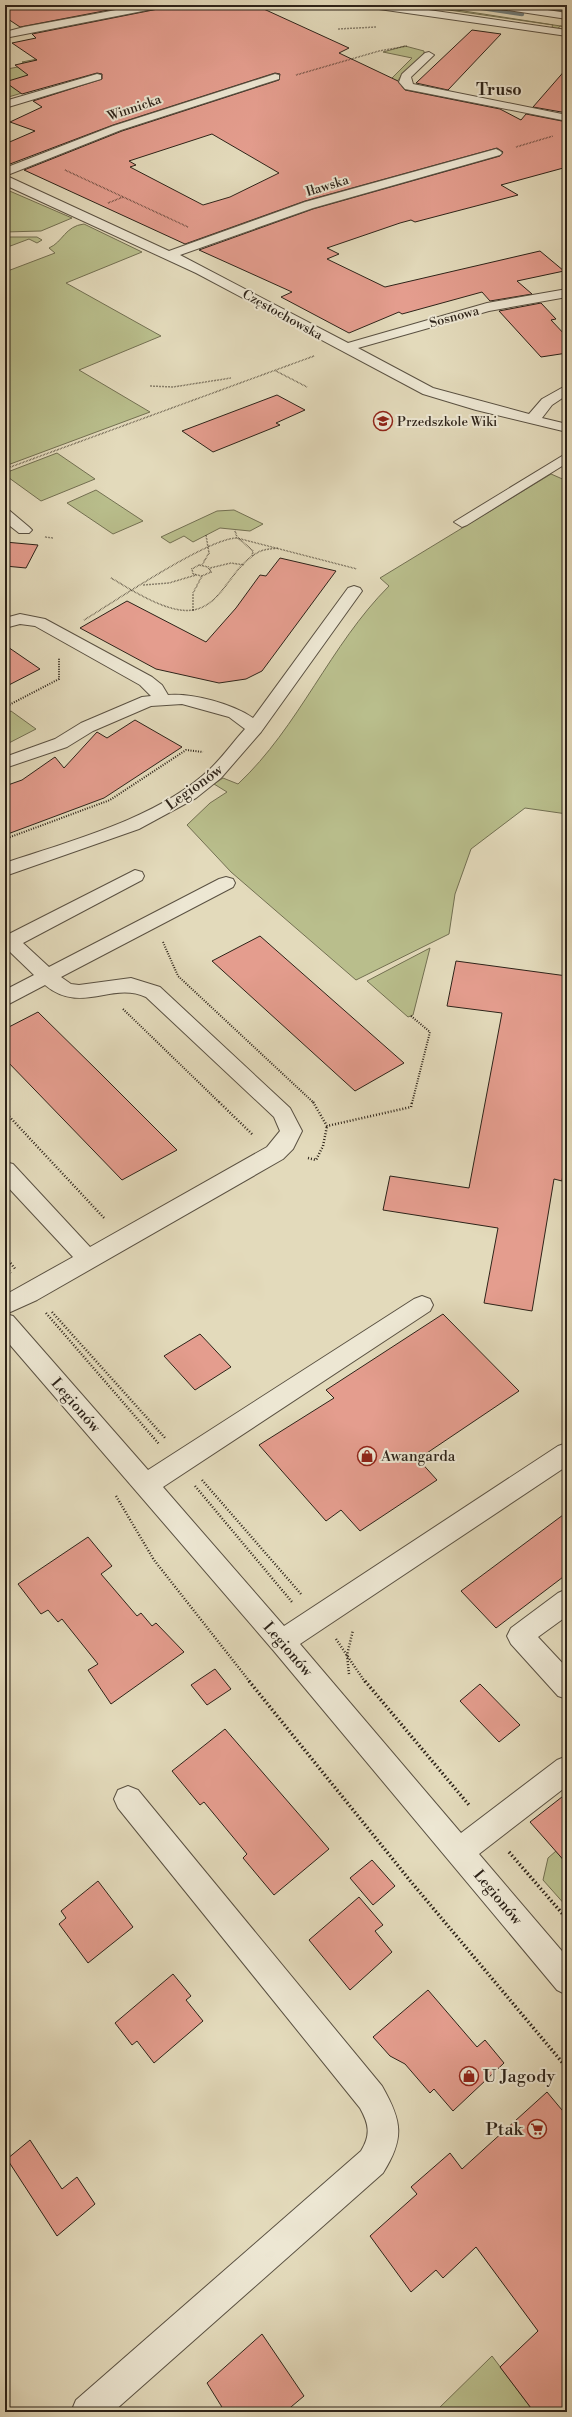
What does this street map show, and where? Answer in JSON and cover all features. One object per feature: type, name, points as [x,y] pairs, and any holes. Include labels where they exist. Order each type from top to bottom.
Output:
[{"type":"street","points":[[5,35],[52,23],[110,15],[158,5]]},
{"type":"street","points":[[372,5],[567,33]]},
{"type":"street","points":[[494,5],[567,16]]},
{"type":"street","points":[[429,55],[406,76],[404,82],[409,87],[548,113],[567,118]]},
{"type":"street","points":[[5,105],[97,77]]},
{"type":"street","name":"Winnicka","points":[[5,172],[117,128],[275,78]]},
{"type":"street","name":"Iławska","points":[[169,255],[211,239],[354,192],[496,153]]},
{"type":"street","name":"Częstochowska","points":[[5,180],[169,255],[428,391],[462,402],[567,428]]},
{"type":"street","name":"Sosnowa","points":[[344,348],[487,307],[567,293]]},
{"type":"street","points":[[532,420],[547,402],[567,389]]},
{"type":"street","points":[[462,522],[567,457]]},
{"type":"street","points":[[5,514],[24,530]]},
{"type":"street","name":"Legionów","points":[[5,870],[128,827],[190,794],[222,769],[254,728],[354,591]]},
{"type":"street","points":[[5,623],[20,619],[33,621],[61,634],[151,684],[162,699]]},
{"type":"street","points":[[5,763],[61,743],[87,726],[136,704],[162,699],[182,699],[235,714],[254,728]]},
{"type":"street","points":[[5,1305],[33,1291],[268,1157],[285,1143],[291,1131],[283,1113],[153,992],[145,988],[125,984],[83,993],[67,990],[47,976],[8,943],[135,876]]},
{"type":"street","points":[[5,999],[226,883]]},
{"type":"street","points":[[5,1170],[88,1259]]},
{"type":"street","points":[[146,1485],[422,1305]]},
{"type":"street","name":"Legionów","points":[[5,1323],[282,1642],[567,1980]]},
{"type":"street","points":[[282,1642],[567,1453]]},
{"type":"street","points":[[567,1601],[520,1636],[567,1687]]},
{"type":"street","points":[[460,1852],[567,1769]]},
{"type":"street","points":[[88,2412],[372,2162],[382,2148],[385,2131],[381,2113],[371,2097],[128,1799]]},
{"type":"path","points":[[293,76],[379,51],[412,46]]},
{"type":"path","points":[[496,153],[560,134]]},
{"type":"path","points":[[39,158],[211,239]]},
{"type":"path","points":[[5,469],[318,355]]},
{"type":"path","points":[[275,371],[307,388]]},
{"type":"path","points":[[150,386],[172,387],[230,378]]},
{"type":"path","points":[[235,530],[237,538],[253,551],[252,557]]},
{"type":"path","points":[[196,575],[192,572],[192,569],[202,565],[210,553],[206,535]]},
{"type":"path","points":[[5,707],[59,679],[61,634],[221,539],[237,538],[348,565],[357,569],[362,582],[354,591]]},
{"type":"path","points":[[111,578],[174,609],[193,610],[209,605],[252,557],[262,551],[280,548]]},
{"type":"path","points":[[202,565],[210,568],[231,563],[245,565]]},
{"type":"path","points":[[143,585],[169,583],[196,575],[202,576],[210,573],[210,568]]},
{"type":"path","points":[[193,610],[193,593],[202,576]]},
{"type":"path","points":[[5,839],[110,800],[186,750],[207,753]]},
{"type":"path","points":[[159,938],[164,943],[178,976],[310,1096],[327,1126],[411,1107],[430,1032],[411,1016]]},
{"type":"path","points":[[119,1005],[252,1134],[246,1138]]},
{"type":"path","points":[[5,1112],[105,1219],[112,1215]]},
{"type":"path","points":[[5,1256],[33,1291],[185,1460],[321,1616],[365,1682],[567,1919]]},
{"type":"path","points":[[115,1494],[154,1560],[178,1593],[412,1883],[567,2068]]},
{"type":"green space","points":[[414,5],[425,5],[567,27],[560,26],[557,30],[551,29],[553,25]]},
{"type":"green space","points":[[513,5],[567,5],[567,13]]},
{"type":"green space","points":[[405,46],[424,51],[424,54],[402,74],[396,84],[392,78],[412,58],[383,52]]},
{"type":"green space","points":[[58,55],[46,86],[5,98],[5,84],[13,82],[5,77],[5,71],[9,71],[7,69],[18,67],[21,69],[24,63],[22,62]]},
{"type":"green space","points":[[5,189],[72,218],[41,231],[5,232]]},
{"type":"green space","points":[[84,224],[142,252],[66,283],[161,336],[79,370],[150,412],[5,466],[5,272],[55,253],[49,248],[58,242],[72,228]]},
{"type":"green space","points":[[5,237],[37,237],[42,240],[37,243],[29,239],[5,248]]},
{"type":"green space","points":[[57,453],[95,479],[41,501],[5,475],[5,473]]},
{"type":"green space","points":[[551,474],[567,481],[567,814],[525,808],[471,849],[455,894],[449,934],[356,980],[231,872],[187,825],[210,803],[227,792],[214,784],[223,778],[238,784],[260,762],[297,712],[349,634],[368,609],[389,586],[380,578]]},
{"type":"green space","points":[[96,490],[143,521],[113,534],[67,503]]},
{"type":"green space","points":[[234,510],[263,524],[250,531],[220,528],[193,542],[184,536],[170,543],[161,537],[217,511]]},
{"type":"green space","points":[[11,711],[36,729],[5,745],[5,714]]},
{"type":"green space","points":[[430,948],[413,1015],[408,1017],[367,981]]},
{"type":"green space","points":[[556,1851],[567,1864],[567,1907],[543,1880],[548,1858]]},
{"type":"green space","points":[[492,2356],[534,2412],[435,2412]]},
{"type":"building","points":[[5,5],[135,5],[20,27],[5,17]]},
{"type":"building","points":[[164,5],[255,5],[349,48],[339,53],[398,81],[405,90],[500,109],[521,120],[526,114],[567,122],[567,167],[501,185],[518,195],[415,222],[411,220],[400,223],[327,248],[339,254],[327,259],[385,287],[540,251],[564,271],[517,281],[532,294],[490,301],[482,292],[402,314],[399,312],[349,333],[281,297],[292,292],[199,250],[313,209],[500,156],[503,152],[497,148],[305,201],[185,244],[24,170],[122,131],[279,80],[280,74],[275,73],[113,125],[10,164],[5,162],[5,144],[35,131],[10,122],[42,107],[33,101],[102,79],[102,74],[97,73],[22,94],[5,82],[28,75],[15,65],[37,60],[12,43],[36,38],[32,34],[158,9]],"holes":[[[212,134],[279,173],[230,197],[203,205],[130,167],[136,165],[129,161]]]},
{"type":"building","points":[[472,30],[501,34],[448,90],[416,83]]},
{"type":"building","points":[[567,68],[567,113],[533,107]]},
{"type":"building","points":[[541,303],[556,319],[551,320],[567,337],[567,353],[541,357],[499,311]]},
{"type":"building","points":[[277,395],[305,410],[276,423],[280,425],[213,452],[182,431]]},
{"type":"building","points":[[5,542],[38,545],[26,568],[5,566]]},
{"type":"building","points":[[280,558],[336,571],[262,671],[246,679],[219,683],[156,669],[80,628],[127,601],[206,642],[236,608],[260,575],[266,576]]},
{"type":"building","points":[[5,645],[40,669],[5,687]]},
{"type":"building","points":[[135,720],[182,747],[104,798],[5,835],[5,786],[22,780],[55,757],[64,768],[97,732],[107,738]]},
{"type":"building","points":[[260,936],[404,1063],[355,1091],[212,961]]},
{"type":"building","points":[[456,961],[567,976],[567,1147],[562,1181],[554,1179],[532,1311],[484,1303],[498,1228],[383,1210],[390,1176],[469,1188],[502,1013],[447,1006]]},
{"type":"building","points":[[38,1012],[177,1150],[122,1180],[5,1059],[5,1029]]},
{"type":"building","points":[[443,1314],[519,1391],[418,1459],[437,1480],[360,1531],[341,1510],[326,1521],[259,1445],[334,1398],[326,1390]]},
{"type":"building","points":[[200,1334],[231,1367],[195,1390],[164,1356]]},
{"type":"building","points":[[567,1512],[567,1574],[496,1628],[461,1591]]},
{"type":"building","points":[[88,1537],[112,1566],[101,1574],[137,1616],[141,1613],[152,1626],[156,1623],[184,1652],[111,1704],[88,1670],[98,1664],[62,1619],[58,1622],[48,1610],[41,1614],[18,1584]]},
{"type":"building","points":[[215,1669],[231,1689],[207,1705],[191,1685]]},
{"type":"building","points":[[480,1684],[520,1725],[499,1742],[460,1701]]},
{"type":"building","points":[[225,1729],[329,1849],[274,1895],[243,1858],[247,1854],[204,1802],[200,1805],[172,1771]]},
{"type":"building","points":[[567,1793],[567,1864],[530,1822]]},
{"type":"building","points":[[372,1860],[395,1886],[373,1905],[350,1878]]},
{"type":"building","points":[[98,1881],[133,1927],[88,1963],[59,1924],[66,1918],[61,1911]]},
{"type":"building","points":[[359,1897],[383,1925],[375,1931],[392,1952],[350,1990],[309,1940]]},
{"type":"building","points":[[173,1974],[191,1996],[186,2000],[203,2021],[154,2063],[137,2041],[132,2045],[115,2023]]},
{"type":"building","points":[[428,1990],[477,2047],[485,2040],[504,2063],[453,2111],[434,2089],[430,2093],[405,2064],[390,2056],[373,2037]]},
{"type":"building","points":[[547,2092],[567,2116],[567,2412],[534,2412],[500,2367],[538,2331],[476,2247],[443,2278],[436,2270],[411,2292],[370,2236],[417,2194],[411,2187],[450,2153],[462,2169]]},
{"type":"building","points":[[30,2140],[62,2189],[77,2177],[95,2204],[57,2236],[7,2159]]},
{"type":"building","points":[[262,2334],[304,2396],[285,2412],[225,2412],[207,2383]]},
{"type":"waterway","points":[[462,5],[522,14]]},
{"type":"waterway","points":[[533,5],[567,10]]},
{"type":"place","name":"Przedszkole Wiki","points":[[383,421]]},
{"type":"place","name":"Awangarda","points":[[367,1456]]},
{"type":"place","name":"U Jagody","points":[[469,2076]]},
{"type":"place","name":"Ptak","points":[[537,2129]]},
{"type":"district","name":"Truso","points":[[499,89]]}]
